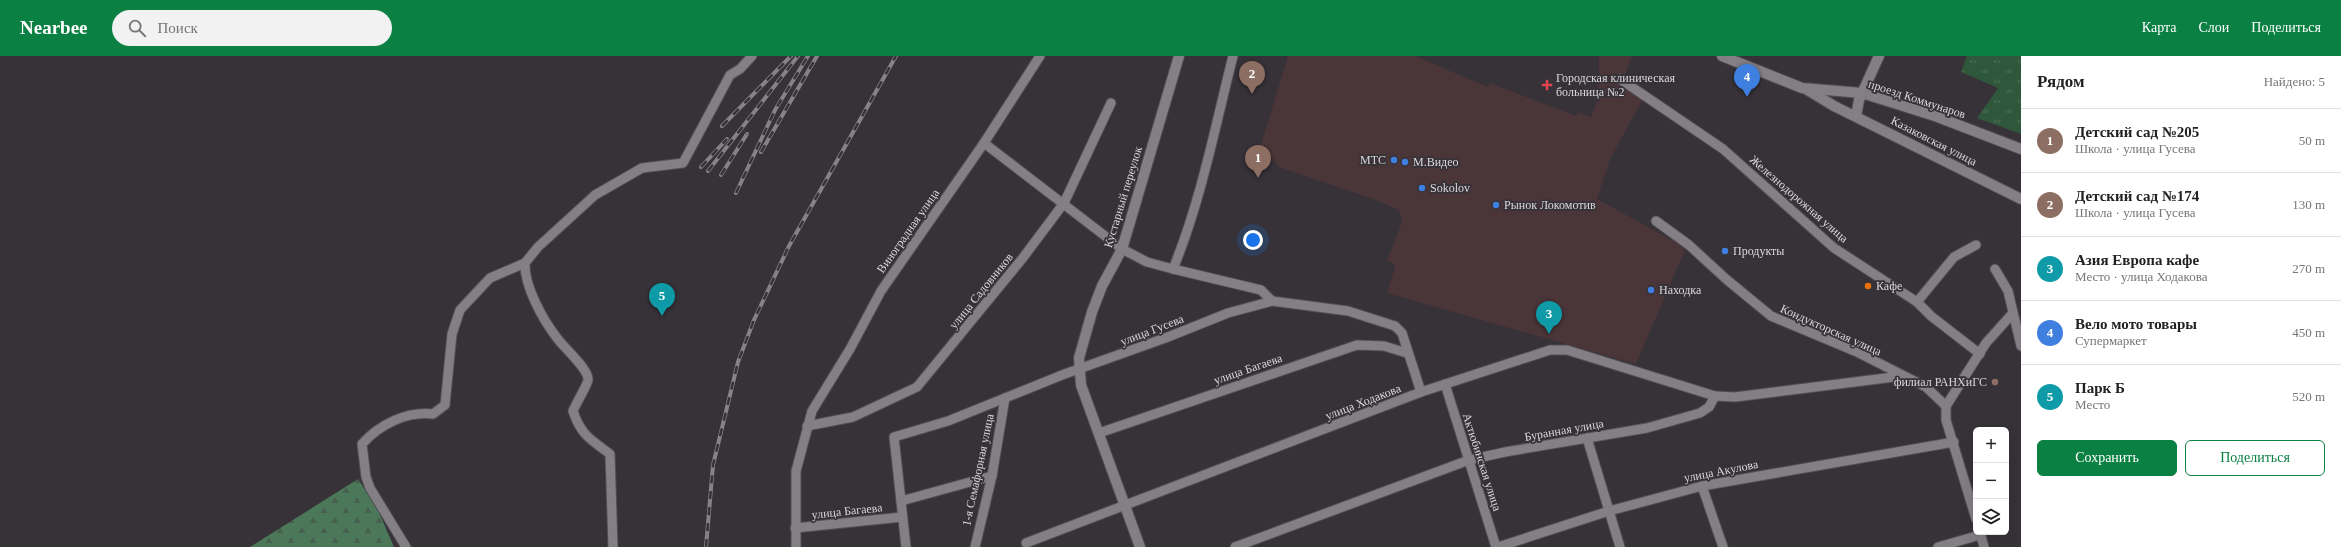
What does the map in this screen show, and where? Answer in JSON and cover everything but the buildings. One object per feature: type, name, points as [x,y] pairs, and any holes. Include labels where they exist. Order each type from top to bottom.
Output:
[{"type":"street","points":[[406,547],[370,488],[366,477],[362,444],[370,435],[402,416],[419,412],[433,414],[445,405],[452,334],[460,310],[490,278],[525,263],[538,247],[595,195],[642,168],[683,163],[730,75],[740,69],[752,56]]},
{"type":"street","name":"Виноградная улица","points":[[796,547],[796,471],[812,411],[850,349],[881,291],[984,143],[1040,56]]},
{"type":"street","name":"Кустарный переулок","points":[[1140,547],[1081,385],[1078,368],[1079,358],[1092,312],[1102,286],[1122,249],[1179,56]]},
{"type":"street","points":[[1173,269],[1194,210],[1233,56]]},
{"type":"street","name":"проезд Коммунаров","points":[[1722,56],[1802,88],[1856,116]]},
{"type":"street","points":[[1856,116],[1862,93],[1879,56]]},
{"type":"street","name":"Железнодорожная улица","points":[[1620,79],[1723,149],[1834,248],[1917,302],[1931,316],[1980,354]]},
{"type":"street","name":"проезд Коммунаров","points":[[1802,88],[1862,93],[1934,116],[2021,148]]},
{"type":"street","name":"улица Садовников","points":[[808,426],[853,417],[917,387],[1022,259],[1064,203],[1111,103]]},
{"type":"street","name":"Казаковская улица","points":[[1856,116],[2021,199]]},
{"type":"street","points":[[984,143],[1122,249],[1147,262],[1261,290],[1272,301]]},
{"type":"street","name":"Кондукторская улица","points":[[1656,221],[1689,245],[1726,279],[1771,316],[1858,352],[1926,388],[1946,406]]},
{"type":"street","points":[[1917,302],[1954,257],[1976,245]]},
{"type":"street","points":[[525,263],[527,283],[536,303],[557,338],[587,372],[588,380],[573,411],[579,426],[587,438],[610,454],[613,547]]},
{"type":"street","points":[[1995,269],[2008,291],[2012,314],[2021,346]]},
{"type":"street","name":"улица Гусева","points":[[901,502],[894,437],[948,421],[1078,368],[1168,337],[1228,313],[1272,301],[1348,311],[1395,326],[1402,333],[1407,353]]},
{"type":"street","points":[[1973,508],[1954,442],[1946,420],[1946,406],[1980,354],[1986,342],[2012,314]]},
{"type":"street","name":"улица Багаева","points":[[1099,433],[1357,345],[1384,346],[1407,353]]},
{"type":"street","name":"улица Ходакова","points":[[1026,543],[1421,392],[1544,352],[1567,350],[1715,396]]},
{"type":"street","points":[[1407,353],[1421,392]]},
{"type":"street","points":[[1715,396],[1735,397],[1902,376]]},
{"type":"street","name":"Актюбинская улица","points":[[1445,384],[1497,547]]},
{"type":"street","name":"Буранная улица","points":[[1235,547],[1469,460],[1647,428],[1700,413],[1709,407],[1715,396]]},
{"type":"street","name":"1-я Семафорная улица","points":[[975,547],[992,476],[1005,398]]},
{"type":"street","points":[[1587,438],[1620,547]]},
{"type":"street","name":"улица Акулова","points":[[1497,547],[1609,511],[1702,486],[1954,442]]},
{"type":"street","points":[[906,547],[901,502],[992,476]]},
{"type":"street","points":[[1702,486],[1723,547]]},
{"type":"street","name":"улица Багаева","points":[[795,528],[902,517]]},
{"type":"street","points":[[1938,547],[1974,535]]},
{"type":"street","points":[[1981,535],[1984,547]]},
{"type":"shaded area","name":"Рынок Локомотив","points":[[1288,56],[1415,56],[1488,87],[1490,83],[1576,116],[1578,112],[1591,117],[1598,99],[1599,56],[1632,56],[1625,75],[1645,91],[1643,99],[1610,159],[1597,199],[1681,245],[1685,250],[1636,364],[1387,293],[1395,267],[1393,263],[1387,261],[1402,222],[1399,210],[1373,199],[1279,167],[1261,145]]},
{"type":"green space","points":[[1967,56],[2021,56],[2021,134],[1977,118],[1998,88],[1961,72]]},
{"type":"green space","points":[[358,479],[377,508],[394,547],[250,547]]},
{"type":"railway","points":[[722,126],[791,56]]},
{"type":"railway","points":[[708,171],[798,56]]},
{"type":"railway","points":[[736,193],[775,110],[808,56]]},
{"type":"railway","points":[[761,152],[817,56]]},
{"type":"railway","points":[[706,547],[713,465],[738,362],[754,320],[789,246],[896,56]]},
{"type":"railway","points":[[721,175],[747,134]]},
{"type":"railway","points":[[701,167],[727,139]]},
{"type":"place","name":"Городская клиническая больница №2","points":[[1547,85]]},
{"type":"place","name":"Детский сад №174","points":[[1252,94]]},
{"type":"place","name":"Вело мото товары","points":[[1747,97]]},
{"type":"place","name":"МТС","points":[[1394,160]]},
{"type":"place","name":"М.Видео","points":[[1405,162]]},
{"type":"place","name":"Детский сад №205","points":[[1258,178]]},
{"type":"place","name":"Sokolov","points":[[1422,188]]},
{"type":"place","name":"Рынок Локомотив","points":[[1496,205]]},
{"type":"place","name":"Продукты","points":[[1725,251]]},
{"type":"place","name":"Кафе","points":[[1868,286]]},
{"type":"place","name":"Находка","points":[[1651,290]]},
{"type":"place","name":"Парк Б","points":[[662,316]]},
{"type":"place","name":"Азия Европа кафе","points":[[1549,334]]},
{"type":"place","name":"филиал РАНХиГС","points":[[1995,382]]}]
